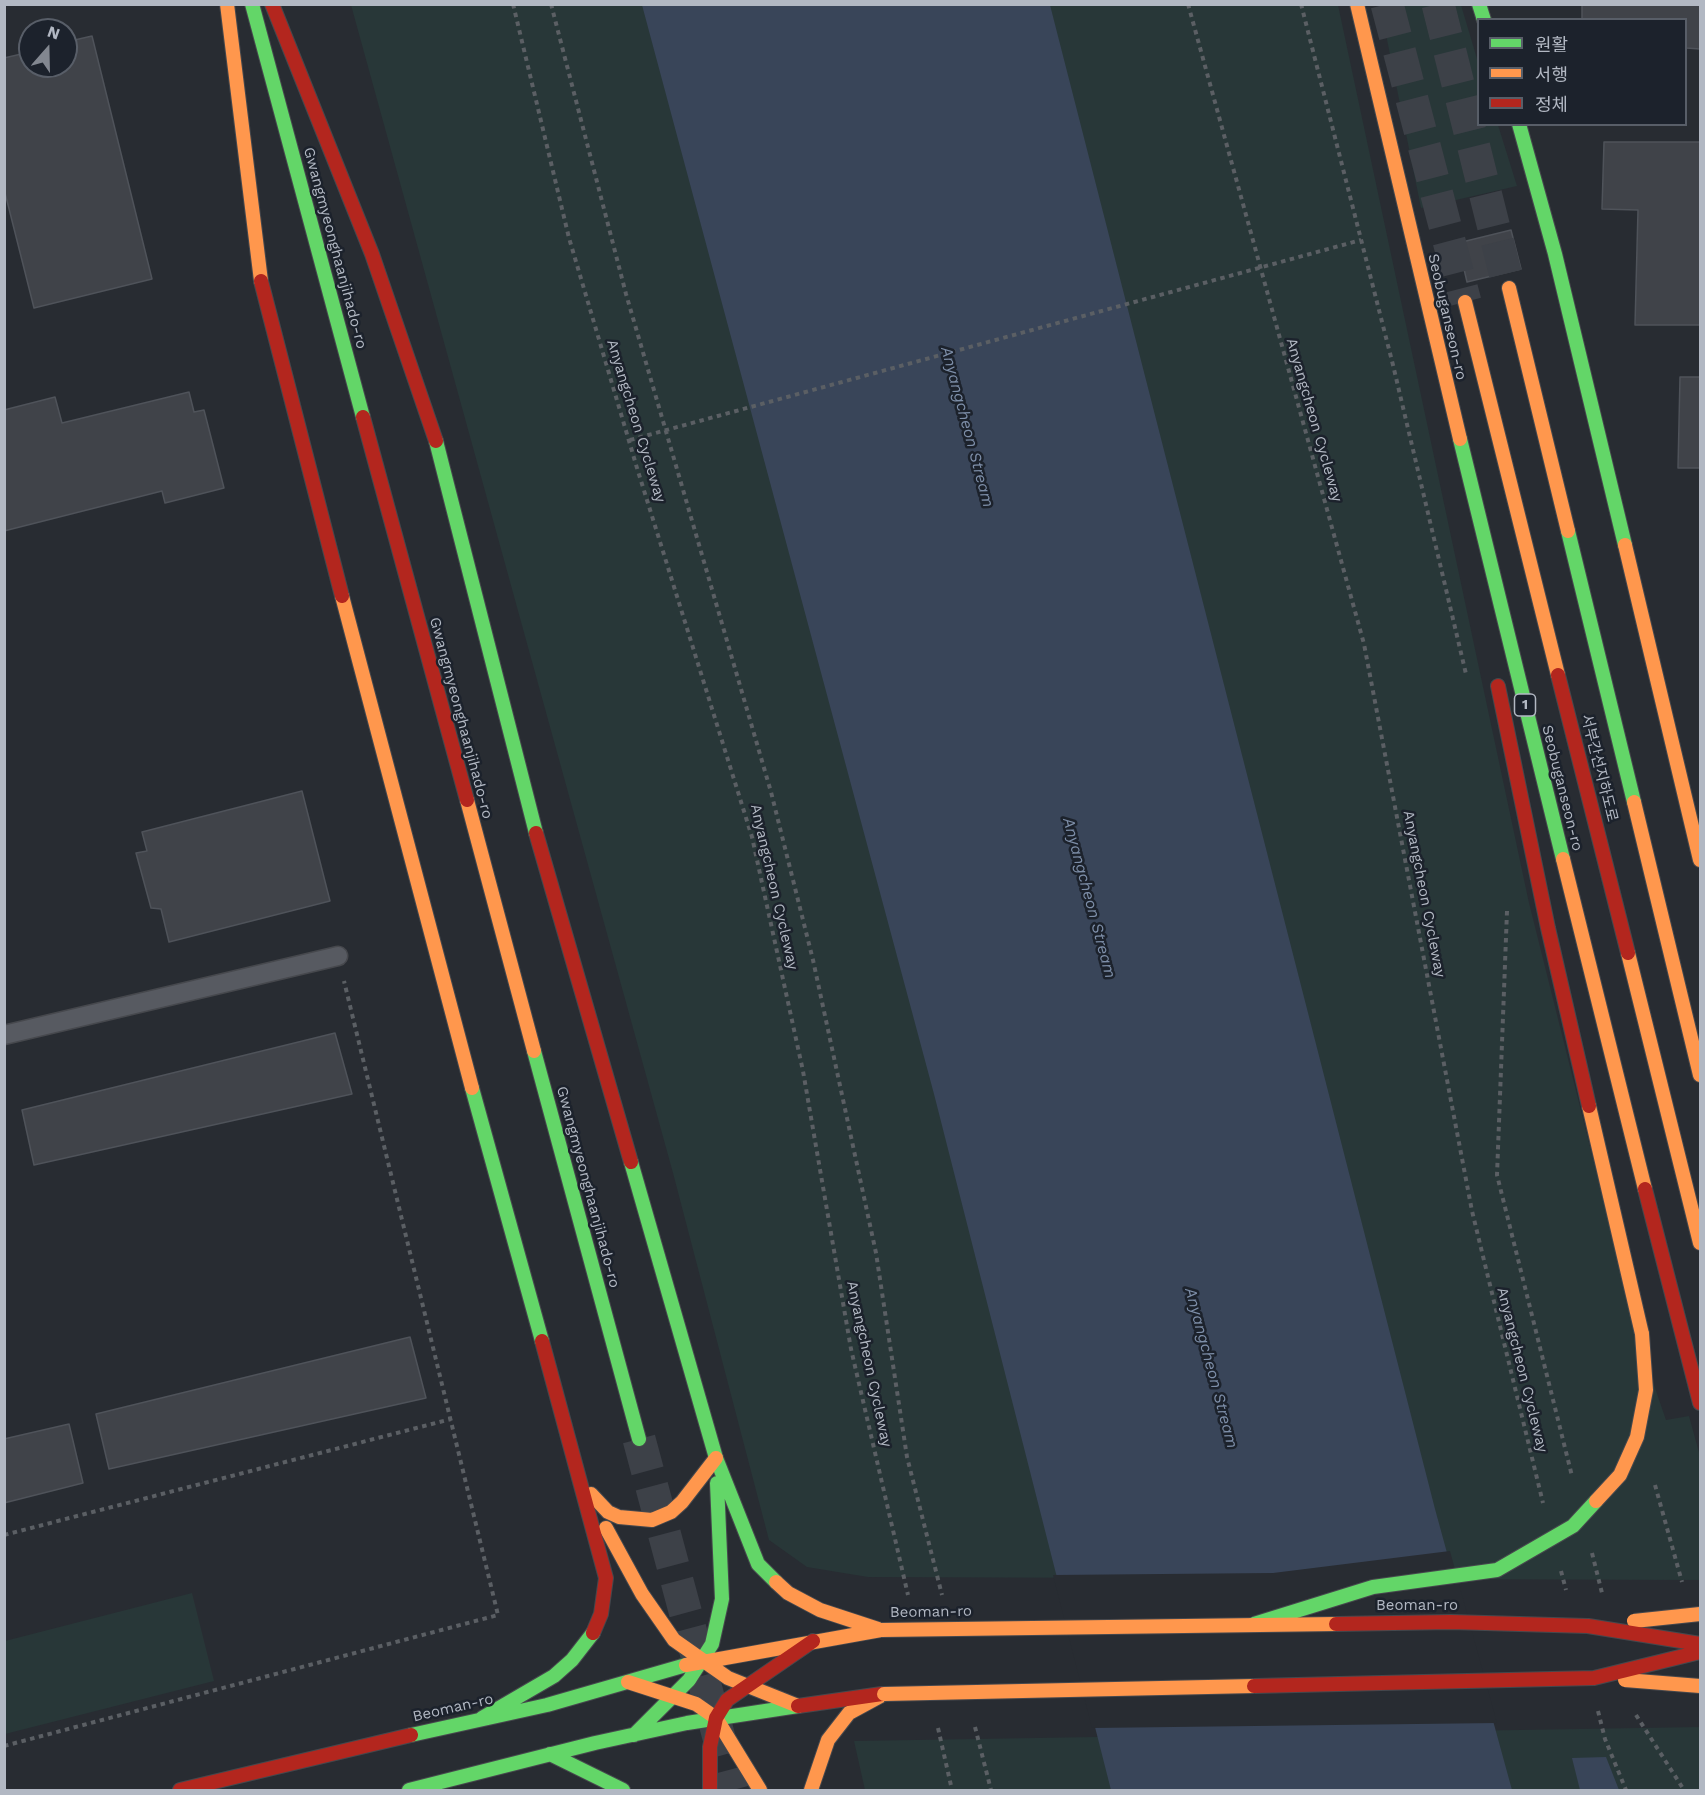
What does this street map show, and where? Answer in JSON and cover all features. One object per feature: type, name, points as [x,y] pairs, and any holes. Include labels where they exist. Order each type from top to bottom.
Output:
[{"type":"main road","points":[[227,4],[262,286],[430,936],[583,1486],[606,1578],[601,1614],[591,1637],[572,1660],[554,1676],[482,1718]]},
{"type":"main road","name":"Gwangmyeonghaanjihado-ro","points":[[252,4],[639,1439]]},
{"type":"main road","points":[[273,4],[372,254],[433,428],[540,848],[716,1458],[758,1564],[788,1593],[820,1611],[881,1630]]},
{"type":"main road","name":"Seobuganseon-ro","points":[[1357,4],[1444,380],[1637,1158],[1701,1403]]},
{"type":"main road","points":[[1520,126],[1555,254],[1701,860]]},
{"type":"main road","name":"서부간선지하도로","points":[[1509,288],[1701,1076]]},
{"type":"main road","name":"서부간선지하도로","points":[[1465,302],[1701,1243]]},
{"type":"main road","points":[[1444,380],[1450,449],[1459,495]]},
{"type":"main road","points":[[1254,1624],[1373,1587],[1497,1570],[1573,1526],[1620,1475],[1638,1437],[1646,1390],[1642,1334],[1548,928],[1495,671]]},
{"type":"main road","points":[[583,1486],[608,1512],[630,1520],[652,1520],[671,1512],[682,1502],[716,1458]]},
{"type":"main road","points":[[634,1734],[674,1695],[702,1662],[712,1644],[722,1599],[716,1458]]},
{"type":"main road","points":[[583,1486],[642,1594],[674,1640],[702,1662],[728,1678],[798,1706]]},
{"type":"main road","points":[[1588,1626],[1701,1614]]},
{"type":"main road","name":"Beoman-ro","points":[[180,1791],[482,1718],[547,1705],[702,1662],[881,1630],[1451,1622],[1588,1626],[1701,1644]]},
{"type":"main road","points":[[710,1791],[710,1747],[716,1718],[727,1700],[746,1684],[813,1641]]},
{"type":"main road","points":[[1593,1678],[1701,1653]]},
{"type":"main road","points":[[408,1791],[634,1734],[716,1718],[884,1694],[1593,1678],[1701,1686]]},
{"type":"main road","points":[[628,1682],[674,1695],[696,1704],[716,1718],[760,1791]]},
{"type":"main road","points":[[811,1791],[828,1740],[849,1713],[884,1694]]},
{"type":"main road","points":[[550,1754],[623,1791]]},
{"type":"lane","points":[[4,1035],[338,956]]},
{"type":"path","name":"Anyangcheon Cycleway","points":[[513,4],[569,238],[752,837],[803,1071],[851,1349],[910,1604]]},
{"type":"path","points":[[550,4],[626,294],[771,792],[813,960],[876,1253],[907,1457],[945,1606]]},
{"type":"path","name":"Anyangcheon Cycleway","points":[[1188,4],[1364,644],[1472,1210],[1546,1515]]},
{"type":"path","points":[[630,440],[1361,240]]},
{"type":"path","points":[[1508,904],[1497,1175],[1575,1486]]},
{"type":"path","points":[[4,1746],[498,1615],[338,956]]},
{"type":"path","points":[[4,1535],[451,1419]]},
{"type":"path","points":[[1589,1544],[1604,1602]]},
{"type":"path","points":[[1558,1560],[1567,1593]]},
{"type":"path","points":[[1630,1705],[1684,1791]]},
{"type":"path","points":[[1596,1706],[1605,1739],[1626,1791]]},
{"type":"path","points":[[936,1720],[952,1791]]},
{"type":"path","points":[[974,1721],[991,1791]]},
{"type":"shaded area","points":[[351,5],[1338,5],[1529,903],[1637,1335],[1666,1420],[1689,1416],[1700,1456],[1700,1580],[868,1577],[807,1567],[769,1540],[673,1173]]},
{"type":"shaded area","points":[[1380,5],[1461,5],[1477,59],[1477,126],[1498,126],[1517,186],[1421,208]]},
{"type":"shaded area","points":[[192,1593],[214,1681],[5,1734],[5,1641]]},
{"type":"shaded area","points":[[1700,1727],[1700,1790],[865,1790],[854,1741]]},
{"type":"water","name":"Anyangcheon Stream","points":[[642,5],[1050,5],[1435,1509],[1512,1790],[1111,1790],[934,1094]]},
{"type":"water","points":[[1606,1757],[1619,1790],[1580,1790],[1572,1758]]},
{"type":"pier","points":[[1450,1551],[1497,1723],[1092,1728],[1053,1575],[1273,1573]]},
{"type":"building","points":[[1582,4],[1700,4],[1700,49],[1687,48],[1687,18],[1582,18]]},
{"type":"building","points":[[92,36],[152,279],[34,308],[4,189],[4,58],[18,55],[18,78],[78,78],[78,39]]},
{"type":"building","points":[[1604,142],[1700,142],[1700,325],[1635,325],[1638,210],[1602,209]]},
{"type":"building","points":[[1511,230],[1521,269],[1467,282],[1458,243]]},
{"type":"building","points":[[1680,377],[1700,377],[1700,468],[1678,468]]},
{"type":"building","points":[[189,392],[194,412],[204,410],[224,488],[165,503],[162,491],[4,531],[4,410],[55,397],[62,423]]},
{"type":"building","points":[[302,791],[330,901],[169,942],[161,909],[151,908],[136,853],[147,851],[142,832]]},
{"type":"building","points":[[335,1033],[352,1094],[34,1165],[22,1110]]},
{"type":"building","points":[[410,1337],[426,1398],[109,1469],[96,1414]]},
{"type":"building","points":[[69,1424],[83,1483],[4,1503],[4,1439]]},
{"type":"tunnel","points":[[1387,4],[1465,302]]},
{"type":"tunnel","points":[[1438,4],[1509,288]]},
{"type":"tunnel","points":[[639,1439],[733,1790]]},
{"type":"traffic: fast","points":[[252,4],[363,417]]},
{"type":"traffic: fast","points":[[1479,4],[1483,18]]},
{"type":"traffic: fast","points":[[1520,126],[1555,254],[1625,545]]},
{"type":"traffic: fast","points":[[1460,439],[1563,859]]},
{"type":"traffic: fast","points":[[436,441],[536,833]]},
{"type":"traffic: fast","points":[[1568,531],[1634,802]]},
{"type":"traffic: fast","points":[[534,1051],[639,1439]]},
{"type":"traffic: fast","points":[[472,1088],[542,1341]]},
{"type":"traffic: fast","points":[[631,1162],[716,1458],[758,1564],[776,1582]]},
{"type":"traffic: fast","points":[[634,1735],[689,1680],[712,1644],[722,1599],[717,1483]]},
{"type":"traffic: fast","points":[[1254,1624],[1373,1587],[1497,1570],[1573,1526],[1596,1501]]},
{"type":"traffic: fast","points":[[482,1718],[554,1676],[572,1660],[593,1633]]},
{"type":"traffic: fast","points":[[411,1735],[547,1705],[686,1665]]},
{"type":"traffic: fast","points":[[409,1790],[595,1743],[687,1723],[798,1706]]},
{"type":"traffic: fast","points":[[550,1754],[623,1790]]},
{"type":"traffic: slow","points":[[227,4],[261,281]]},
{"type":"traffic: slow","points":[[1357,4],[1460,439]]},
{"type":"traffic: slow","points":[[1509,288],[1568,531]]},
{"type":"traffic: slow","points":[[1465,302],[1558,675]]},
{"type":"traffic: slow","points":[[1625,545],[1700,860]]},
{"type":"traffic: slow","points":[[342,596],[472,1088]]},
{"type":"traffic: slow","points":[[467,800],[534,1051]]},
{"type":"traffic: slow","points":[[1634,802],[1700,1075]]},
{"type":"traffic: slow","points":[[1563,859],[1645,1189]]},
{"type":"traffic: slow","points":[[1628,953],[1700,1243]]},
{"type":"traffic: slow","points":[[1589,1106],[1642,1334]]},
{"type":"traffic: slow","points":[[1596,1501],[1620,1475],[1637,1437],[1646,1390],[1642,1334]]},
{"type":"traffic: slow","points":[[591,1494],[608,1512],[619,1517],[652,1520],[671,1512],[682,1502],[716,1458]]},
{"type":"traffic: slow","points":[[606,1528],[642,1594],[674,1640],[728,1678],[798,1706]]},
{"type":"traffic: slow","points":[[776,1582],[788,1593],[820,1610],[881,1630]]},
{"type":"traffic: slow","points":[[1634,1621],[1700,1614]]},
{"type":"traffic: slow","points":[[881,1630],[1336,1624]]},
{"type":"traffic: slow","points":[[686,1665],[881,1630]]},
{"type":"traffic: slow","points":[[1625,1680],[1700,1686]]},
{"type":"traffic: slow","points":[[628,1682],[696,1704],[716,1718],[760,1790]]},
{"type":"traffic: slow","points":[[884,1694],[1254,1686]]},
{"type":"traffic: slow","points":[[811,1790],[828,1740],[849,1713],[884,1694]]},
{"type":"traffic: jam","points":[[272,4],[372,254],[436,441]]},
{"type":"traffic: jam","points":[[261,281],[342,596]]},
{"type":"traffic: jam","points":[[363,417],[467,800]]},
{"type":"traffic: jam","points":[[1558,675],[1628,953]]},
{"type":"traffic: jam","points":[[1498,686],[1548,928],[1589,1106]]},
{"type":"traffic: jam","points":[[536,833],[631,1162]]},
{"type":"traffic: jam","points":[[1645,1189],[1700,1403]]},
{"type":"traffic: jam","points":[[542,1341],[606,1578],[601,1614],[593,1633]]},
{"type":"traffic: jam","points":[[1336,1624],[1451,1622],[1588,1626],[1700,1644]]},
{"type":"traffic: jam","points":[[710,1790],[710,1747],[716,1718],[727,1700],[813,1641]]},
{"type":"traffic: jam","points":[[1254,1686],[1594,1678],[1700,1652]]},
{"type":"traffic: jam","points":[[798,1706],[882,1694]]},
{"type":"traffic: jam","points":[[180,1790],[411,1735]]}]
